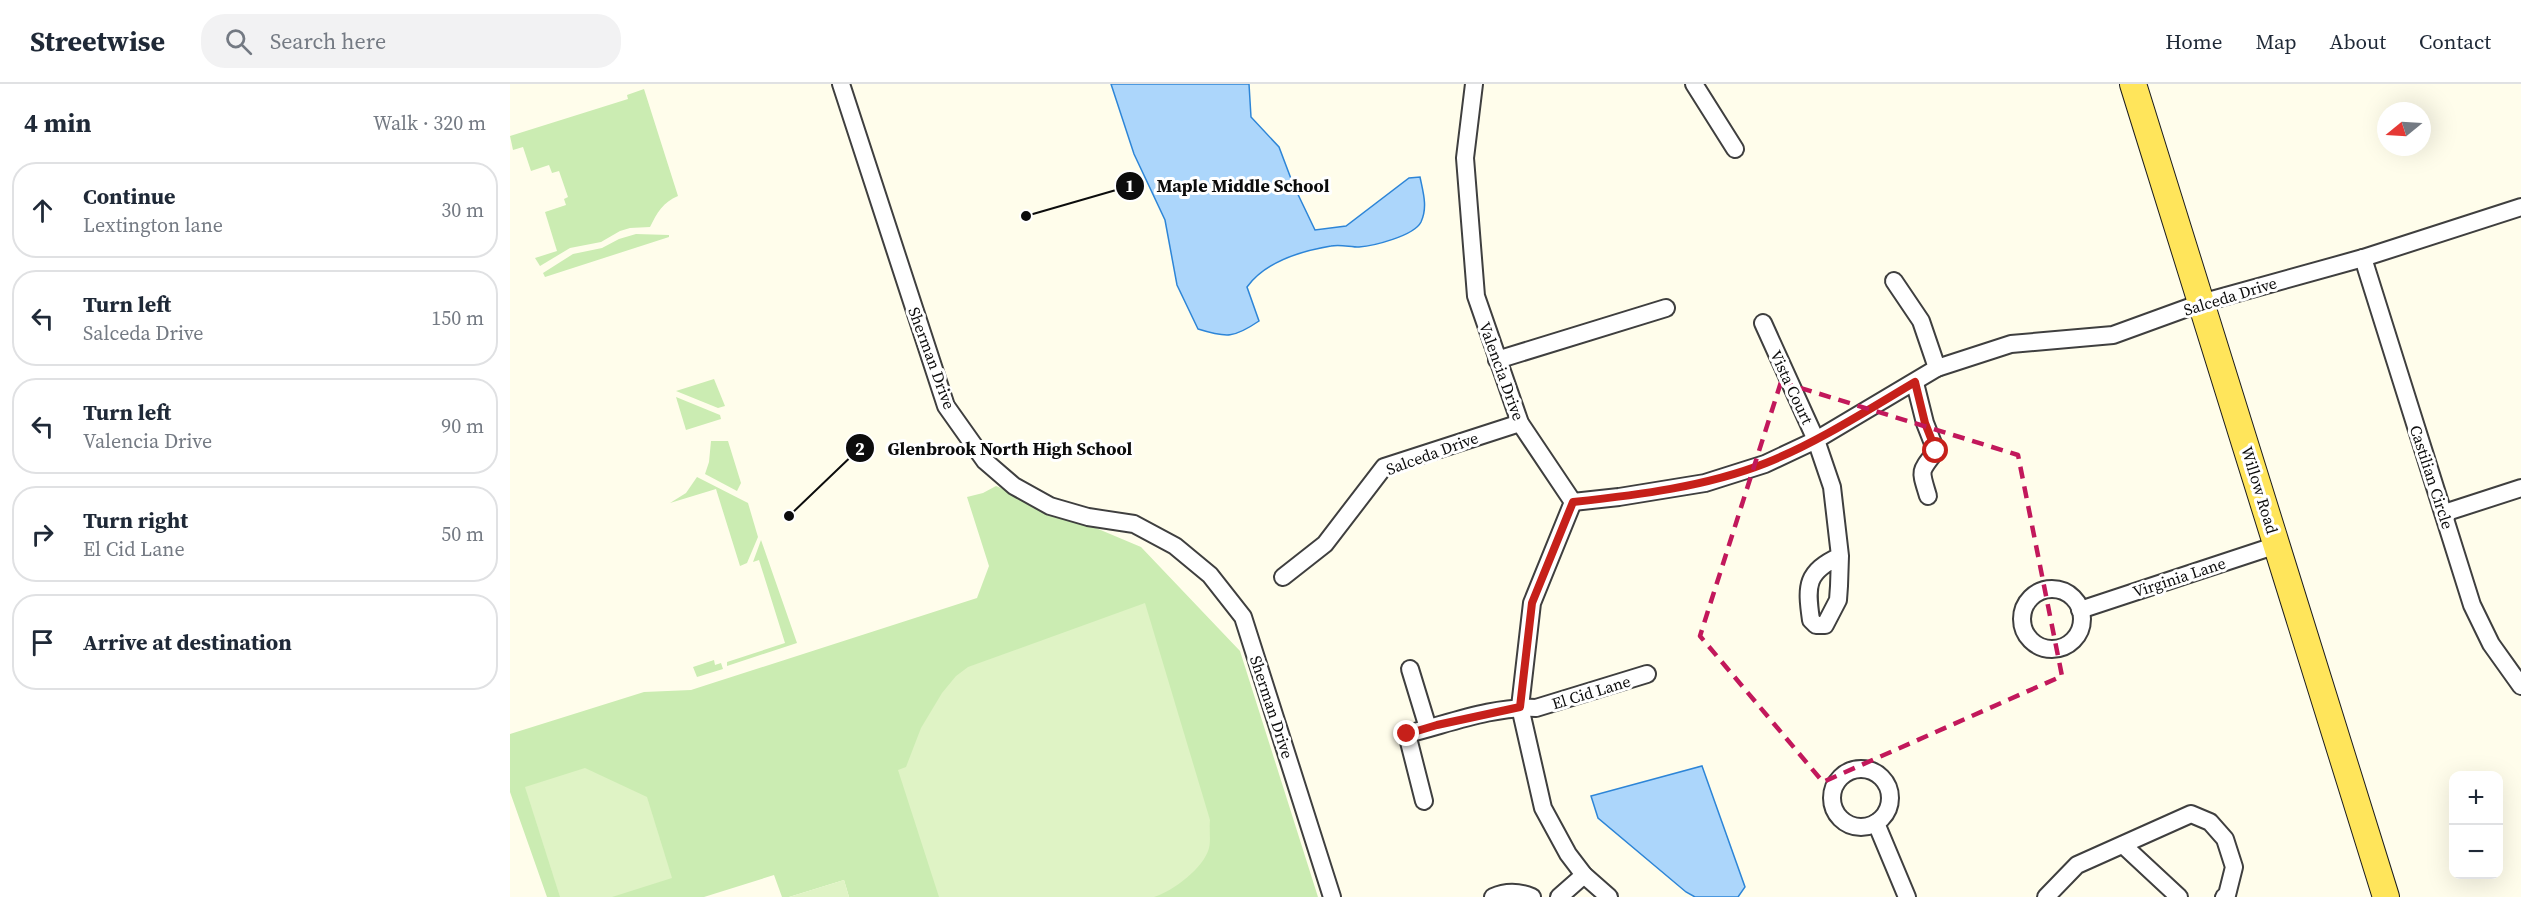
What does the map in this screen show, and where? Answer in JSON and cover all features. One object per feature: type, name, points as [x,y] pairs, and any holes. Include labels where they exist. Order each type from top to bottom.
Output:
[{"type":"main road","name":"Willow Road","points":[[2133,84],[2386,897]]},
{"type":"street","name":"Sherman Drive","points":[[841,84],[946,406],[985,461],[1014,486],[1050,506],[1088,517],[1134,524],[1175,546],[1217,583],[1243,617],[1332,897]]},
{"type":"street","name":"Valencia Drive","points":[[1474,84],[1465,158],[1469,231],[1476,296],[1520,423],[1573,502]]},
{"type":"street","points":[[1694,84],[1735,149]]},
{"type":"street","name":"Salceda Drive","points":[[1573,502],[1705,483],[1765,464],[1816,440],[1937,368],[2011,344],[2113,335],[2201,303],[2363,258],[2521,207]]},
{"type":"street","name":"Castilian Circle","points":[[2363,258],[2472,604],[2491,644],[2521,686]]},
{"type":"street","points":[[1894,281],[1921,321],[1937,368]]},
{"type":"street","points":[[1497,360],[1666,308]]},
{"type":"street","name":"Vista Court","points":[[1763,323],[1816,440],[1832,487],[1840,556]]},
{"type":"street","points":[[1915,382],[1925,423],[1936,451],[1923,467],[1922,476],[1928,496]]},
{"type":"street","name":"Salceda Drive","points":[[1283,577],[1325,544],[1372,480],[1384,468],[1520,423]]},
{"type":"street","points":[[2444,513],[2521,488]]},
{"type":"street","points":[[1573,502],[1532,603],[1520,707],[1543,808],[1568,854],[1584,875],[1609,897]]},
{"type":"street","name":"Virginia Lane","points":[[2080,609],[2277,545]]},
{"type":"street","points":[[1410,669],[1428,728]]},
{"type":"street","name":"El Cid Lane","points":[[1424,801],[1407,734],[1520,707],[1536,708],[1647,674]]},
{"type":"street","points":[[2046,897],[2077,866],[2191,814],[2210,822],[2225,840],[2234,867],[2227,895],[2224,897]]},
{"type":"street","points":[[1876,823],[1907,897]]},
{"type":"street","points":[[2123,845],[2179,897]]},
{"type":"street","points":[[1559,897],[1584,875]]},
{"type":"street","points":[[1492,897],[1509,892],[1532,897]]},
{"type":"highlighted area","points":[[1781,382],[2018,455],[2062,676],[1823,782],[1700,636]]},
{"type":"green space","points":[[644,89],[678,196],[668,201],[650,227],[630,228],[601,242],[570,248],[540,266],[535,258],[557,251],[545,212],[566,205],[564,199],[568,197],[559,171],[552,173],[549,165],[531,171],[523,147],[513,150],[510,136],[628,99],[627,95]]},
{"type":"green space","points":[[636,234],[669,235],[669,237],[545,277],[543,273],[573,254],[602,248],[619,239]]},
{"type":"green space","points":[[714,379],[725,406],[718,408],[676,391]]},
{"type":"green space","points":[[676,397],[720,415],[721,419],[686,430]]},
{"type":"green space","points":[[711,441],[728,441],[741,483],[737,491],[705,474]]},
{"type":"green space","points":[[697,477],[748,503],[758,537],[747,563],[740,566],[716,489],[670,503],[686,493]]},
{"type":"green space","points":[[996,486],[1141,547],[1240,651],[1318,897],[849,897],[844,880],[789,897],[782,897],[774,875],[704,897],[547,897],[510,792],[510,734],[644,692],[691,690],[977,598],[989,566],[967,497],[983,493]]},
{"type":"green space","points":[[761,540],[797,643],[727,666],[727,662],[785,643],[759,560],[753,562]]},
{"type":"green space","points":[[1145,603],[1210,820],[1210,842],[1206,856],[1187,878],[1170,890],[1154,897],[939,897],[898,770],[906,767],[921,728],[942,693],[956,676],[968,667]]},
{"type":"green space","points":[[714,660],[715,665],[721,663],[723,669],[697,677],[693,667]]},
{"type":"green space","points":[[585,768],[647,797],[672,878],[612,897],[560,897],[525,787]]},
{"type":"green space","points":[[844,880],[849,897],[789,897]]},
{"type":"water","points":[[1111,84],[1249,84],[1251,117],[1279,147],[1293,184],[1315,230],[1346,226],[1409,178],[1420,177],[1425,205],[1421,222],[1402,236],[1374,245],[1331,246],[1308,251],[1274,264],[1264,270],[1247,287],[1259,321],[1243,331],[1230,335],[1198,329],[1177,285],[1165,220],[1134,154]]},
{"type":"water","points":[[1702,766],[1745,887],[1738,897],[1695,897],[1686,892],[1598,818],[1591,796]]},
{"type":"place","name":"Maple Middle School","points":[[1026,216]]},
{"type":"place","name":"Glenbrook North High School","points":[[789,516]]},
{"type":"route","points":[[1407,734],[1520,707],[1521,681],[1532,603],[1573,502],[1705,483],[1765,464],[1816,440],[1915,382],[1925,423],[1936,451]]}]
